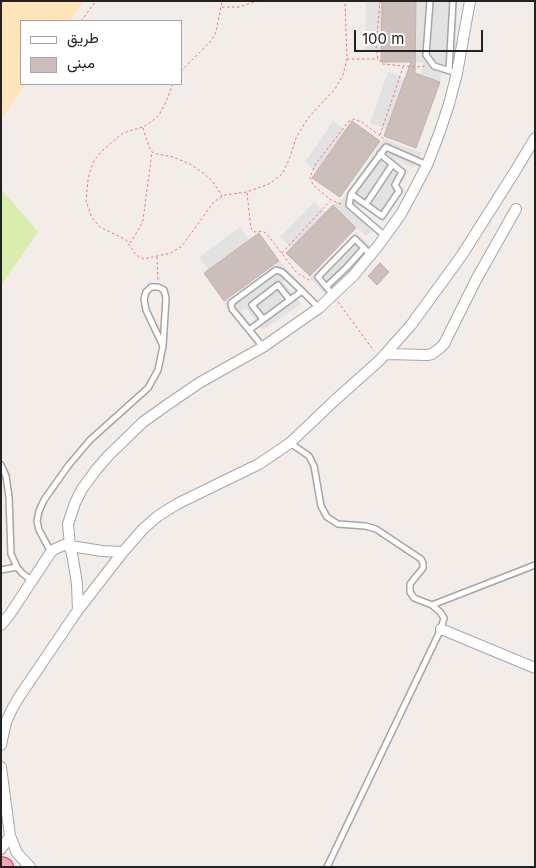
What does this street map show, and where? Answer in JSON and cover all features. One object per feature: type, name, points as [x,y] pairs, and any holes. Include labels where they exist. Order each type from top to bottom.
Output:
[{"type":"street","points":[[78,610],[76,578],[68,524],[82,489],[96,470],[143,422],[191,389],[264,347],[319,308],[353,276],[368,251],[386,236],[415,188],[442,126],[449,104],[453,71],[470,1]]},
{"type":"street","points":[[1,745],[6,722],[12,709],[78,610],[143,529],[158,516],[177,504],[259,464],[290,443],[383,357],[415,319],[462,255],[535,138]]},
{"type":"street","points":[[383,357],[427,354],[437,351],[444,344],[477,278],[516,210]]},
{"type":"street","points":[[1,625],[51,552],[59,546],[123,552]]},
{"type":"street","points":[[441,629],[535,668]]},
{"type":"street","points":[[1,767],[10,836],[17,853],[30,867]]},
{"type":"street","points":[[1,849],[10,836]]},
{"type":"lane","points":[[430,1],[426,55],[434,66],[453,71],[453,1]]},
{"type":"lane","points":[[386,236],[349,205],[351,194],[386,147],[426,165]]},
{"type":"lane","points":[[351,194],[382,216],[399,191],[394,185],[402,172],[380,154]]},
{"type":"lane","points":[[366,204],[392,165]]},
{"type":"lane","points":[[326,286],[368,251],[355,239],[318,277],[333,295]]},
{"type":"lane","points":[[264,347],[232,309],[231,303],[276,270],[282,272],[319,308]]},
{"type":"lane","points":[[263,319],[252,304],[278,285],[290,300]]},
{"type":"lane","points":[[51,552],[39,530],[37,521],[38,512],[44,500],[68,466],[90,440],[148,388],[158,370],[163,346],[166,298],[164,290],[158,287],[151,287],[146,292],[144,300],[146,310],[163,346]]},
{"type":"lane","points":[[249,330],[302,291]]},
{"type":"lane","points":[[290,443],[309,456],[314,466],[321,506],[327,517],[338,524],[376,528],[421,559],[423,568],[410,584],[410,592],[414,598],[432,605],[443,615],[444,623],[327,867]]},
{"type":"lane","points":[[1,466],[6,476],[10,497],[11,554],[17,568],[32,581]]},
{"type":"lane","points":[[432,605],[535,565]]},
{"type":"lane","points":[[1,570],[17,568]]},
{"type":"path","points":[[82,20],[96,1]]},
{"type":"path","points":[[182,70],[211,40],[216,32],[222,1]]},
{"type":"path","points":[[222,6],[239,7],[262,1]]},
{"type":"path","points":[[173,85],[162,110],[151,122],[143,127],[123,133],[102,151],[94,161],[88,180],[86,201],[92,218],[100,227],[131,243],[136,255],[144,259],[171,253],[182,246],[221,195],[247,192],[269,184],[282,174],[296,138],[308,118],[335,90],[343,75],[347,59],[345,1]]},
{"type":"path","points":[[378,60],[376,49],[380,1]]},
{"type":"path","points":[[347,59],[378,60],[383,64],[416,67],[434,66]]},
{"type":"path","points":[[380,135],[404,66]]},
{"type":"path","points":[[349,205],[343,205],[331,200],[313,184],[310,177],[315,165],[348,122],[354,119],[362,122],[380,135],[385,141],[386,147]]},
{"type":"path","points":[[131,243],[143,220],[152,152],[143,127]]},
{"type":"path","points":[[152,152],[173,157],[190,164],[214,182],[221,195]]},
{"type":"path","points":[[247,192],[251,229],[255,232],[262,231],[266,233],[297,274],[309,280],[318,277]]},
{"type":"path","points":[[282,253],[331,200]]},
{"type":"path","points":[[157,257],[158,287]]},
{"type":"path","points":[[333,295],[383,357]]},
{"type":"green space","points":[[1,189],[38,232],[1,285]]},
{"type":"sand","points":[[1,1],[84,1],[71,20],[20,20],[20,85],[25,85],[1,119]]},
{"type":"shaded area","points":[[366,1],[383,1],[382,50],[365,50]]},
{"type":"shaded area","points":[[416,1],[457,1],[456,51],[452,76],[441,74],[440,82],[420,74],[424,63],[415,62]]},
{"type":"shaded area","points":[[388,72],[405,78],[386,129],[370,123]]},
{"type":"shaded area","points":[[333,121],[345,130],[316,171],[305,162]]},
{"type":"shaded area","points":[[384,139],[422,153],[413,168],[392,157],[409,171],[399,186],[404,191],[383,222],[365,208],[355,205],[383,230],[378,236],[372,230],[366,236],[333,205],[343,199]]},
{"type":"shaded area","points":[[314,202],[325,212],[291,247],[280,237]]},
{"type":"shaded area","points":[[240,227],[250,241],[209,271],[199,257]]},
{"type":"shaded area","points":[[356,232],[372,247],[352,272],[326,295],[310,278]]},
{"type":"shaded area","points":[[280,262],[318,302],[312,307],[285,279],[283,282],[301,304],[263,330],[246,308],[241,311],[263,342],[256,345],[224,304]]},
{"type":"building","points":[[382,1],[416,1],[415,73],[440,82],[416,148],[384,136],[411,62],[381,62]]},
{"type":"building","points":[[352,121],[380,141],[340,197],[312,178]]},
{"type":"building","points":[[333,205],[356,228],[310,276],[286,253]]},
{"type":"building","points":[[259,233],[279,261],[224,301],[204,273]]},
{"type":"building","points":[[380,263],[389,272],[377,285],[368,276]]}]
